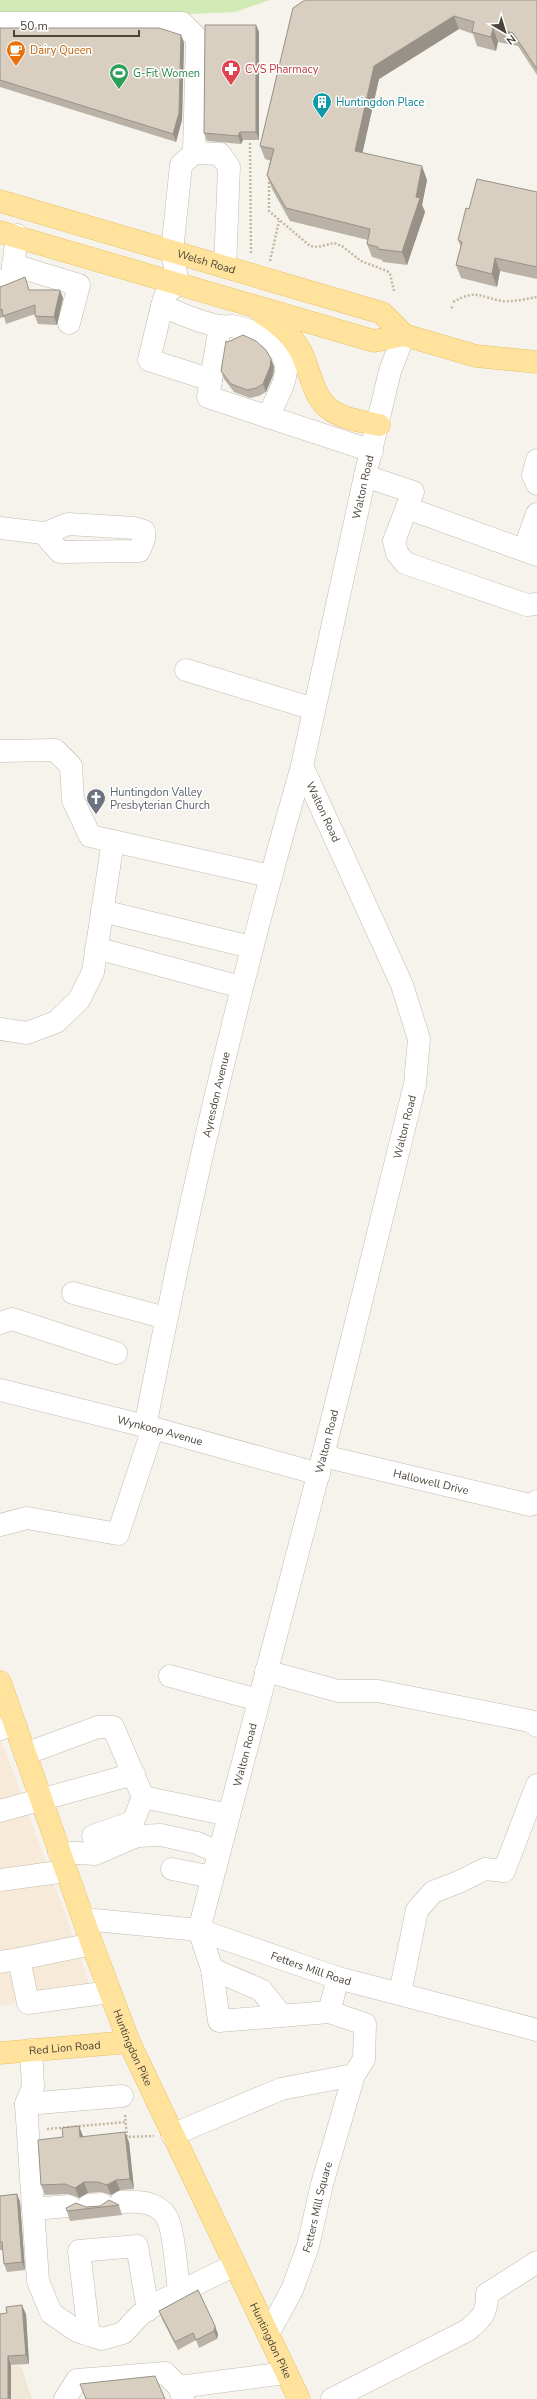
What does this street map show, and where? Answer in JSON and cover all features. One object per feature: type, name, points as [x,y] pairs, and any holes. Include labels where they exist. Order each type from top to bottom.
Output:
[{"type":"main road","name":"Welsh Road","points":[[0,201],[382,313],[404,335]]},
{"type":"main road","name":"Welsh Road","points":[[8,234],[374,341],[404,335],[476,356],[537,362]]},
{"type":"main road","points":[[244,303],[280,324],[292,338],[301,351],[316,392],[327,406],[345,417],[378,425]]},
{"type":"main road","name":"Huntingdon Pike","points":[[0,1682],[7,1727],[25,1754],[92,1944],[166,2136],[235,2265],[299,2399]]},
{"type":"main road","name":"Red Lion Road","points":[[0,2053],[129,2042]]},
{"type":"street","points":[[0,23],[182,23],[198,38],[194,153]]},
{"type":"street","points":[[211,380],[150,360],[166,294],[178,283],[172,252],[181,165],[194,153],[220,154],[229,167],[225,267]]},
{"type":"street","points":[[0,283],[12,276],[13,265],[8,234]]},
{"type":"street","points":[[13,265],[79,285],[69,323]]},
{"type":"street","points":[[162,306],[220,326],[232,326],[263,336],[274,343],[283,356],[286,366],[284,378],[268,417]]},
{"type":"street","points":[[220,326],[208,397],[372,450]]},
{"type":"street","name":"Walton Road","points":[[199,1930],[258,1700],[321,1465],[415,1084],[419,1039],[402,985],[302,766],[365,476],[390,371],[404,335]]},
{"type":"street","points":[[537,460],[533,475],[537,484]]},
{"type":"street","points":[[365,476],[413,492],[394,542],[397,553],[405,563],[527,606],[537,604]]},
{"type":"street","points":[[407,508],[531,552],[537,514]]},
{"type":"street","points":[[0,528],[43,533]]},
{"type":"street","points":[[186,670],[314,709]]},
{"type":"street","points":[[0,751],[55,750],[71,766],[73,800],[90,836],[270,876]]},
{"type":"street","name":"Ayresdon Avenue","points":[[0,1525],[27,1518],[118,1534],[149,1428],[166,1318],[241,986],[270,876],[302,766]]},
{"type":"street","points":[[0,1029],[27,1033],[56,1022],[79,1000],[93,972],[112,841]]},
{"type":"street","points":[[102,911],[251,947]]},
{"type":"street","points":[[96,948],[241,986]]},
{"type":"street","points":[[74,1293],[166,1318]]},
{"type":"street","points":[[0,1323],[12,1319],[116,1353]]},
{"type":"street","name":"Wynkoop Avenue","points":[[0,1390],[149,1428],[321,1465]]},
{"type":"street","name":"Hallowell Drive","points":[[321,1465],[530,1504],[537,1501]]},
{"type":"street","points":[[266,1671],[338,1691],[378,1691],[530,1721],[537,1726]]},
{"type":"street","points":[[170,1676],[258,1700]]},
{"type":"street","points":[[25,1754],[98,1727],[113,1727],[143,1796],[133,1822],[93,1836]]},
{"type":"street","points":[[0,1811],[41,1801],[134,1774]]},
{"type":"street","points":[[400,1993],[417,1910],[433,1892],[461,1881],[485,1869],[504,1871],[537,1785]]},
{"type":"street","points":[[143,1796],[228,1815]]},
{"type":"street","points":[[0,1800],[41,1801]]},
{"type":"street","points":[[0,1880],[94,1854],[137,1836],[161,1835],[197,1843],[219,1853]]},
{"type":"street","points":[[172,1869],[212,1876]]},
{"type":"street","name":"Fetters Mill Road","points":[[84,1919],[199,1930],[338,1978],[537,2030]]},
{"type":"street","points":[[199,1930],[212,1969],[219,2021],[329,2012],[338,1978]]},
{"type":"street","points":[[92,1944],[9,1961],[28,2003],[110,1992]]},
{"type":"street","points":[[212,1969],[261,1990],[282,2016]]},
{"type":"street","name":"Fetters Mill Square","points":[[268,2334],[292,2290],[308,2246],[322,2184],[354,2075],[364,2059],[365,2024],[329,2012]]},
{"type":"street","points":[[31,2050],[33,2087],[26,2104],[38,2280],[51,2313],[77,2331],[102,2339],[123,2333],[148,2310],[180,2292],[235,2265]]},
{"type":"street","points":[[166,2136],[281,2090],[354,2075]]},
{"type":"street","points":[[26,2104],[124,2101]]},
{"type":"street","points":[[33,2209],[144,2202],[154,2206],[166,2216],[180,2292]]},
{"type":"street","points":[[89,2335],[79,2251],[137,2246],[148,2310]]},
{"type":"street","points":[[332,2399],[468,2330],[487,2310],[487,2294],[537,2262]]},
{"type":"street","points":[[65,2399],[77,2380],[165,2373],[181,2393],[286,2373]]},
{"type":"path","points":[[250,143],[251,260]]},
{"type":"path","points":[[270,162],[269,211],[310,246],[318,247],[334,243],[342,246],[361,261],[387,271],[390,274],[394,291]]},
{"type":"path","points":[[269,265],[279,220]]},
{"type":"path","points":[[453,302],[469,295],[480,294],[502,301],[537,297]]},
{"type":"path","points":[[124,2101],[127,2137],[166,2136]]},
{"type":"path","points":[[42,2129],[126,2122]]},
{"type":"shaded area","points":[[0,1737],[73,1936],[92,1992],[0,2006]]},
{"type":"shaded area","points":[[21,2366],[32,2399],[0,2399],[0,2367]]},
{"type":"green space","points":[[0,0],[270,0],[235,12],[97,18],[0,16]]},
{"type":"building","name":"Huntingdon Place","points":[[305,0],[537,0],[537,69],[513,33],[493,28],[491,37],[472,32],[474,22],[454,16],[374,66],[355,151],[422,166],[416,197],[420,198],[402,252],[378,249],[378,247],[367,244],[370,229],[286,208],[267,175],[274,149],[260,146],[293,8]]},
{"type":"building","name":"CVS Pharmacy","points":[[205,25],[256,25],[256,132],[240,132],[238,136],[204,133]]},
{"type":"building","points":[[0,28],[159,28],[181,35],[179,113],[173,134],[0,80]]},
{"type":"building","points":[[477,179],[537,192],[537,267],[495,258],[492,274],[456,265],[462,242],[458,240],[466,208],[469,209]]},
{"type":"building","points":[[25,277],[29,290],[60,290],[54,317],[35,316],[35,305],[3,316],[2,309],[0,310],[0,287]]},
{"type":"building","points":[[243,335],[256,341],[266,350],[271,359],[270,367],[263,384],[256,388],[247,390],[231,384],[221,371],[226,341],[228,342]]},
{"type":"building","points":[[79,2126],[80,2137],[125,2132],[130,2179],[116,2180],[107,2185],[98,2182],[84,2182],[75,2188],[65,2184],[41,2185],[38,2140],[63,2137],[62,2128]]},
{"type":"building","points":[[17,2194],[22,2262],[4,2264],[2,2242],[0,2242],[0,2196]]},
{"type":"building","points":[[109,2200],[119,2205],[67,2211],[66,2208],[76,2203],[86,2207],[100,2206]]},
{"type":"building","points":[[198,2290],[215,2326],[214,2331],[196,2340],[193,2333],[175,2342],[159,2311]]},
{"type":"building","points":[[22,2305],[26,2355],[8,2356],[8,2399],[0,2399],[0,2314],[7,2313],[6,2307]]},
{"type":"building","points":[[155,2376],[165,2399],[86,2399],[80,2384]]},
{"type":"place","name":"Dairy Queen","points":[[16,67]]},
{"type":"place","name":"CVS Pharmacy","points":[[231,86]]},
{"type":"place","name":"G-Fit Women","points":[[119,90]]},
{"type":"place","name":"Huntingdon Place","points":[[322,119]]},
{"type":"place","name":"Huntingdon Valley Presbyterian Church","points":[[96,815]]}]
